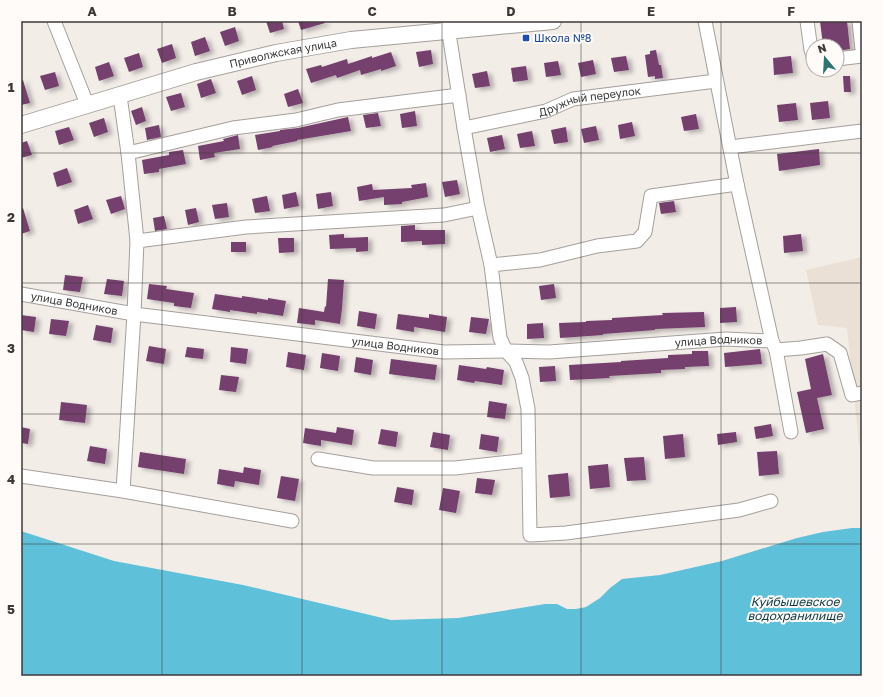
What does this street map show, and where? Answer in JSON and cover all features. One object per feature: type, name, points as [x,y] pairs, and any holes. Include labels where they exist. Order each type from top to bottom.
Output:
[{"type":"main road","name":"Приволжская улица","points":[[21,125],[196,72],[276,53],[350,40],[448,26],[553,21]]},
{"type":"street","points":[[54,21],[87,104]]},
{"type":"street","points":[[705,21],[737,184],[774,346],[790,432]]},
{"type":"street","points":[[808,21],[810,38]]},
{"type":"street","points":[[859,21],[862,49]]},
{"type":"street","points":[[448,26],[478,208],[491,265],[500,338],[506,351],[516,362],[522,378],[528,409],[530,535],[566,533],[739,510],[771,502]]},
{"type":"street","points":[[845,58],[862,56]]},
{"type":"street","name":"Дружный переулок","points":[[464,128],[546,111],[574,99],[716,81]]},
{"type":"street","points":[[128,153],[233,128],[296,120],[338,110],[459,95]]},
{"type":"street","points":[[120,96],[128,153],[137,241],[123,491]]},
{"type":"street","points":[[730,147],[862,131]]},
{"type":"street","points":[[491,265],[540,260],[597,246],[637,241],[645,232],[650,196],[737,184]]},
{"type":"street","points":[[137,241],[246,227],[444,214],[478,208]]},
{"type":"street","name":"улица Водников","points":[[21,294],[134,314],[444,352],[549,352],[726,339],[774,346],[801,348],[827,344],[840,353],[852,395],[862,393]]},
{"type":"street","points":[[318,460],[372,468],[455,468],[528,460]]},
{"type":"street","points":[[21,476],[123,491],[292,521]]},
{"type":"shaded area","points":[[862,257],[862,444],[859,444],[847,328],[818,325],[806,270]]},
{"type":"water","name":"Куйбышевское водохранилище","points":[[862,528],[862,676],[21,676],[21,531],[114,561],[243,585],[391,620],[458,618],[545,604],[557,604],[567,609],[576,609],[586,607],[600,598],[622,579],[660,575],[722,561],[797,538],[823,532]]},
{"type":"building","points":[[266,21],[282,21],[284,29],[270,33]]},
{"type":"building","points":[[298,21],[325,21],[325,23],[301,30]]},
{"type":"building","points":[[820,21],[847,21],[850,49],[845,50],[845,38],[822,38]]},
{"type":"building","points":[[235,27],[239,41],[225,46],[220,32]]},
{"type":"building","points":[[205,37],[210,51],[195,56],[191,42]]},
{"type":"building","points":[[172,44],[176,58],[162,63],[157,49]]},
{"type":"building","points":[[431,50],[433,64],[419,67],[416,52]]},
{"type":"building","points":[[656,50],[659,65],[661,65],[663,78],[655,79],[655,76],[648,77],[645,55],[650,54],[650,51]]},
{"type":"building","points":[[391,52],[396,66],[361,75],[360,70],[337,78],[336,75],[311,83],[306,69],[321,65],[322,67],[347,59],[348,64],[372,56],[372,58]]},
{"type":"building","points":[[139,53],[143,67],[129,72],[124,58]]},
{"type":"building","points":[[626,56],[629,70],[614,72],[611,58]]},
{"type":"building","points":[[791,56],[793,73],[774,75],[773,58]]},
{"type":"building","points":[[593,60],[596,74],[581,77],[578,63]]},
{"type":"building","points":[[558,61],[561,75],[546,77],[544,63]]},
{"type":"building","points":[[109,62],[114,76],[99,81],[95,67]]},
{"type":"building","points":[[526,66],[528,80],[513,82],[511,68]]},
{"type":"building","points":[[487,71],[490,86],[475,88],[472,74]]},
{"type":"building","points":[[55,72],[59,86],[45,90],[40,76]]},
{"type":"building","points":[[252,76],[256,90],[242,95],[237,81]]},
{"type":"building","points":[[845,76],[850,76],[851,92],[844,92],[843,78],[845,78]]},
{"type":"building","points":[[211,79],[216,93],[201,98],[197,84]]},
{"type":"building","points":[[21,80],[23,80],[30,103],[21,105]]},
{"type":"building","points":[[298,89],[303,103],[288,107],[284,94]]},
{"type":"building","points":[[181,93],[185,107],[171,111],[166,97]]},
{"type":"building","points":[[828,101],[830,118],[812,120],[810,103]]},
{"type":"building","points":[[796,103],[798,120],[779,122],[777,105]]},
{"type":"building","points":[[142,107],[146,121],[136,125],[131,111]]},
{"type":"building","points":[[415,111],[417,126],[402,128],[400,114]]},
{"type":"building","points":[[378,113],[381,126],[366,128],[363,115]]},
{"type":"building","points":[[696,114],[699,129],[684,131],[681,117]]},
{"type":"building","points":[[348,117],[351,131],[297,140],[258,150],[255,135],[298,128]]},
{"type":"building","points":[[104,118],[108,132],[94,137],[89,123]]},
{"type":"building","points":[[632,122],[635,136],[620,139],[618,125]]},
{"type":"building","points":[[159,125],[161,137],[147,140],[145,128]]},
{"type":"building","points":[[596,126],[599,140],[584,143],[581,129]]},
{"type":"building","points":[[69,127],[74,140],[59,145],[55,131]]},
{"type":"building","points":[[566,127],[568,142],[554,144],[551,130]]},
{"type":"building","points":[[532,131],[535,146],[520,148],[517,134]]},
{"type":"building","points":[[238,135],[240,149],[214,153],[215,157],[200,160],[198,146],[224,141],[223,139]]},
{"type":"building","points":[[502,135],[505,149],[490,152],[487,138]]},
{"type":"building","points":[[27,141],[32,155],[21,158],[21,143]]},
{"type":"building","points":[[819,149],[820,165],[779,171],[777,154]]},
{"type":"building","points":[[183,150],[186,164],[159,169],[159,172],[144,174],[142,160],[169,155],[169,152]]},
{"type":"building","points":[[67,168],[72,182],[57,187],[53,173]]},
{"type":"building","points":[[457,180],[460,194],[445,197],[442,182]]},
{"type":"building","points":[[426,183],[428,197],[402,202],[402,204],[384,205],[384,197],[359,201],[357,187],[372,184],[373,190],[412,188],[411,185]]},
{"type":"building","points":[[296,192],[299,206],[284,209],[282,195]]},
{"type":"building","points":[[331,192],[333,206],[318,209],[316,194]]},
{"type":"building","points":[[121,196],[125,209],[111,214],[106,200]]},
{"type":"building","points":[[267,196],[270,211],[255,213],[252,199]]},
{"type":"building","points":[[674,201],[676,212],[661,214],[659,203]]},
{"type":"building","points":[[227,203],[229,217],[215,219],[212,205]]},
{"type":"building","points":[[88,205],[93,219],[78,224],[74,210]]},
{"type":"building","points":[[23,208],[30,231],[21,234],[21,209]]},
{"type":"building","points":[[196,208],[199,222],[188,225],[185,210]]},
{"type":"building","points":[[164,216],[167,229],[155,231],[153,218]]},
{"type":"building","points":[[415,225],[415,230],[445,230],[445,244],[422,245],[422,241],[401,242],[401,226]]},
{"type":"building","points":[[344,234],[344,238],[368,237],[368,251],[356,252],[356,248],[330,249],[329,235]]},
{"type":"building","points":[[801,234],[803,251],[784,253],[783,236]]},
{"type":"building","points":[[278,238],[294,238],[294,252],[279,253]]},
{"type":"building","points":[[231,242],[246,242],[246,252],[231,252]]},
{"type":"building","points":[[65,275],[83,277],[80,292],[63,290]]},
{"type":"building","points":[[107,279],[124,281],[122,296],[104,294]]},
{"type":"building","points":[[328,279],[344,280],[340,324],[315,320],[315,325],[297,323],[299,308],[324,312],[325,306],[326,307]]},
{"type":"building","points":[[149,284],[167,286],[166,289],[194,293],[191,308],[174,306],[174,303],[147,299]]},
{"type":"building","points":[[554,284],[556,298],[541,300],[539,286]]},
{"type":"building","points":[[215,294],[242,298],[242,296],[286,301],[283,316],[257,312],[257,314],[212,309]]},
{"type":"building","points":[[736,307],[737,322],[720,323],[720,308]]},
{"type":"building","points":[[359,311],[377,314],[375,329],[357,326]]},
{"type":"building","points":[[704,312],[705,327],[655,329],[560,338],[559,323],[663,315],[662,313]]},
{"type":"building","points":[[398,314],[429,318],[429,314],[447,317],[445,332],[414,327],[414,332],[396,329]]},
{"type":"building","points":[[21,315],[36,317],[34,332],[21,330]]},
{"type":"building","points":[[471,317],[489,319],[486,334],[469,332]]},
{"type":"building","points":[[51,319],[69,321],[66,336],[49,334]]},
{"type":"building","points":[[543,323],[544,338],[527,339],[527,324]]},
{"type":"building","points":[[96,325],[113,328],[111,343],[93,340]]},
{"type":"building","points":[[149,346],[166,349],[164,364],[146,361]]},
{"type":"building","points":[[187,347],[204,349],[203,359],[185,357]]},
{"type":"building","points":[[231,347],[248,349],[246,364],[230,362]]},
{"type":"building","points":[[760,349],[762,364],[725,367],[724,353]]},
{"type":"building","points":[[692,351],[708,351],[709,366],[661,370],[661,373],[570,380],[569,365],[668,358],[668,355],[692,354]]},
{"type":"building","points":[[288,352],[306,355],[304,370],[286,367]]},
{"type":"building","points":[[322,353],[340,356],[338,371],[320,368]]},
{"type":"building","points":[[823,354],[832,395],[817,398],[824,429],[806,433],[797,392],[811,389],[805,359]]},
{"type":"building","points":[[356,357],[373,360],[371,375],[354,372]]},
{"type":"building","points":[[391,359],[437,365],[435,380],[389,374]]},
{"type":"building","points":[[459,365],[504,370],[502,385],[457,380]]},
{"type":"building","points":[[555,366],[556,381],[540,382],[539,367]]},
{"type":"building","points":[[221,375],[239,377],[236,392],[219,390]]},
{"type":"building","points":[[489,401],[507,404],[505,419],[487,417]]},
{"type":"building","points":[[61,402],[87,405],[85,423],[59,420]]},
{"type":"building","points":[[771,424],[773,436],[756,439],[754,427]]},
{"type":"building","points":[[21,427],[30,429],[28,444],[21,443]]},
{"type":"building","points":[[337,427],[354,430],[352,445],[321,440],[321,446],[303,443],[305,428],[336,433]]},
{"type":"building","points":[[381,429],[398,432],[396,447],[378,444]]},
{"type":"building","points":[[433,432],[450,435],[448,450],[430,447]]},
{"type":"building","points":[[736,432],[737,442],[718,445],[717,434]]},
{"type":"building","points":[[481,434],[499,437],[497,452],[479,449]]},
{"type":"building","points":[[683,434],[685,457],[665,459],[663,436]]},
{"type":"building","points":[[90,446],[107,449],[105,464],[87,461]]},
{"type":"building","points":[[777,451],[779,474],[759,476],[757,452]]},
{"type":"building","points":[[140,452],[186,459],[184,474],[138,467]]},
{"type":"building","points":[[644,457],[646,480],[627,481],[624,458]]},
{"type":"building","points":[[608,464],[610,487],[590,489],[588,466]]},
{"type":"building","points":[[244,467],[261,470],[259,485],[235,481],[234,487],[217,484],[219,469],[243,473]]},
{"type":"building","points":[[568,473],[570,496],[550,498],[548,475]]},
{"type":"building","points":[[281,476],[299,479],[295,501],[277,498]]},
{"type":"building","points":[[477,478],[495,480],[492,495],[475,493]]},
{"type":"building","points":[[397,487],[414,490],[412,505],[394,502]]},
{"type":"building","points":[[443,488],[460,491],[456,513],[439,510]]},
{"type":"place","name":"Школа №8","points":[[526,38]]}]
